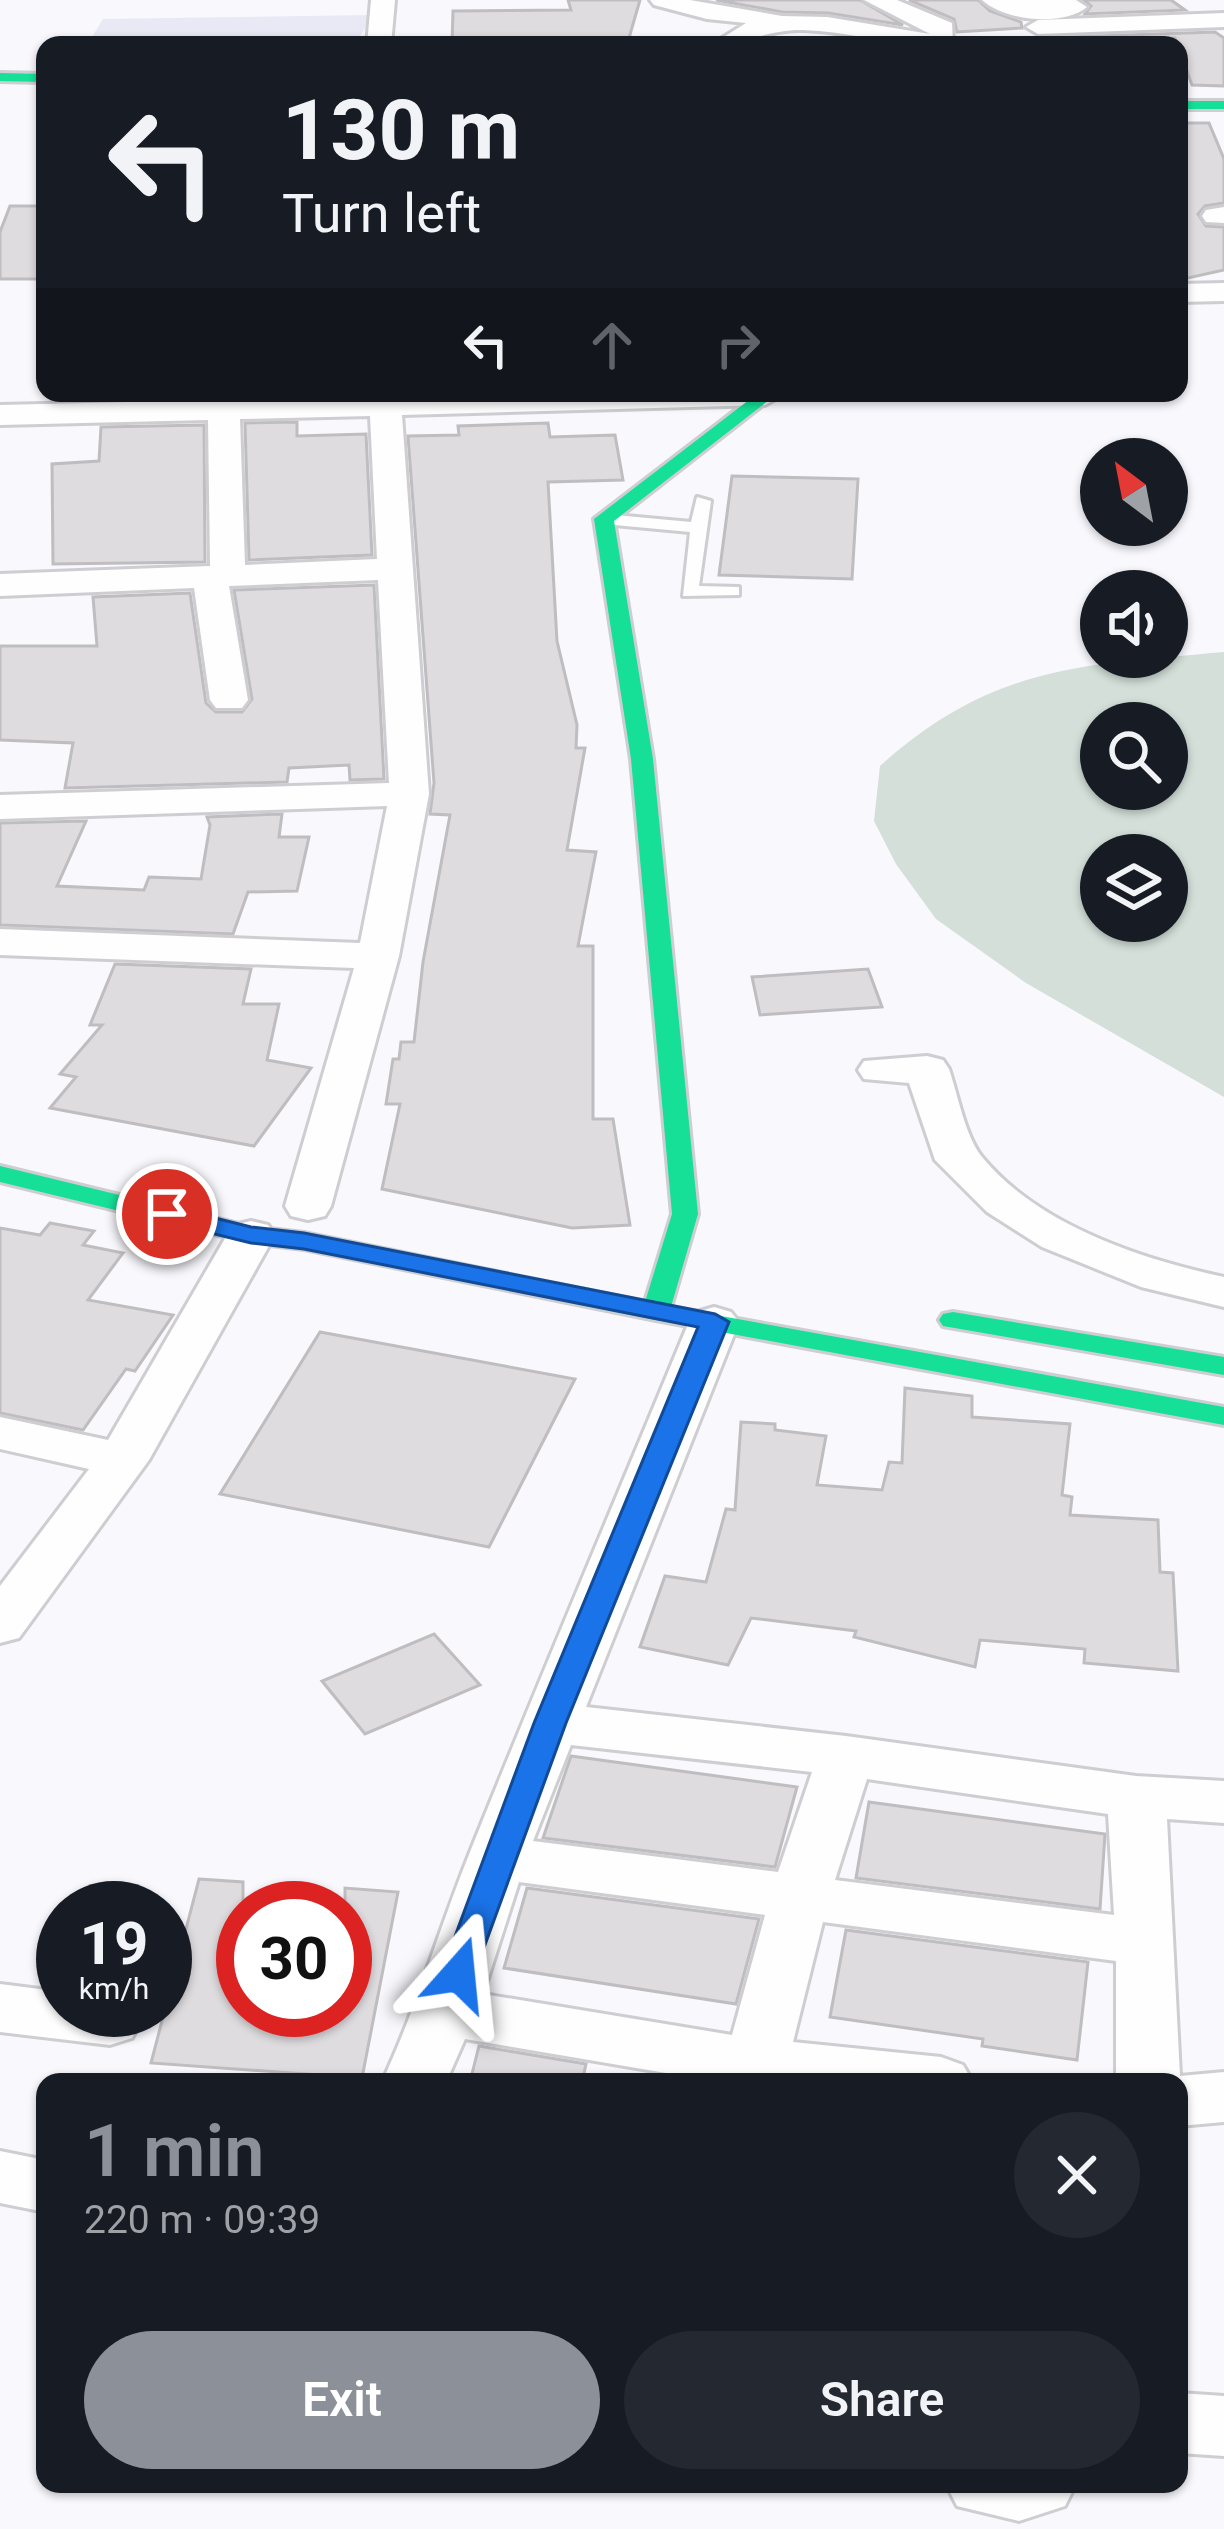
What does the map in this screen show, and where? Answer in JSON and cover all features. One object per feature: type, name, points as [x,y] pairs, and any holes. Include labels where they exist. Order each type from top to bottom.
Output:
[{"type":"main road","points":[[0,74],[36,74]]},
{"type":"main road","points":[[1188,109],[1224,110]]},
{"type":"main road","points":[[656,1312],[680,1283],[685,1214],[642,759],[604,519],[758,402]]},
{"type":"main road","points":[[0,1174],[294,1214],[304,1241],[656,1312]]},
{"type":"main road","points":[[656,1312],[680,1283]]},
{"type":"main road","points":[[680,1283],[1224,1416]]},
{"type":"main road","points":[[934,1316],[1224,1366]]},
{"type":"street","points":[[380,36],[383,0]]},
{"type":"street","points":[[662,0],[727,15],[806,20],[896,36]]},
{"type":"street","points":[[876,0],[943,28],[942,36]]},
{"type":"street","points":[[994,0],[1018,11],[1164,0]]},
{"type":"street","points":[[736,36],[806,20]]},
{"type":"street","points":[[1038,27],[1224,20]]},
{"type":"street","points":[[1188,293],[1224,292]]},
{"type":"street","points":[[0,415],[524,402]]},
{"type":"street","points":[[224,406],[219,577],[229,700]]},
{"type":"street","points":[[0,1625],[20,1567],[123,1460],[294,1214],[378,956],[409,794],[385,406]]},
{"type":"street","points":[[0,585],[392,568]]},
{"type":"street","points":[[0,807],[409,794]]},
{"type":"street","points":[[0,942],[378,956]]},
{"type":"street","points":[[880,1070],[927,1069],[958,1160],[1004,1202],[1079,1245],[1158,1277],[1224,1292]]},
{"type":"street","points":[[418,2073],[446,2012],[497,1858],[550,1723],[680,1283]]},
{"type":"street","points":[[0,1433],[123,1460]]},
{"type":"street","points":[[550,1723],[846,1756],[1136,1797],[1224,1802]]},
{"type":"street","points":[[446,2012],[753,2072],[846,1756]]},
{"type":"street","points":[[1136,1797],[1146,1942],[1148,2073]]},
{"type":"street","points":[[497,1858],[1146,1942]]},
{"type":"street","points":[[0,2008],[36,2012]]},
{"type":"street","points":[[1188,2100],[1224,2096]]},
{"type":"street","points":[[0,2177],[36,2184]]},
{"type":"street","points":[[1188,2423],[1224,2426]]},
{"type":"lane","points":[[703,501],[688,592],[733,591]]},
{"type":"lane","points":[[604,519],[699,528]]},
{"type":"shaded area","points":[[374,15],[360,36],[93,36],[103,19]]},
{"type":"shaded area","points":[[1224,652],[1224,1097],[1026,983],[936,919],[896,864],[874,821],[880,766],[961,707],[1001,689],[1080,667],[1080,678],[1188,678],[1188,655]]},
{"type":"building","points":[[568,0],[640,0],[630,36],[452,36],[453,11],[571,10]]},
{"type":"building","points":[[716,0],[860,0],[903,25],[828,13],[782,12]]},
{"type":"building","points":[[909,0],[978,0],[990,11],[1021,22],[1022,28],[957,32],[954,19]]},
{"type":"building","points":[[1084,0],[1171,0],[1185,10],[1085,14],[1091,6]]},
{"type":"building","points":[[1215,32],[1224,38],[1224,86],[1192,85],[1188,36],[1099,36]]},
{"type":"building","points":[[1188,123],[1209,123],[1224,159],[1224,203],[1205,206],[1198,214],[1206,226],[1224,227],[1224,270],[1188,278]]},
{"type":"building","points":[[10,206],[36,206],[36,279],[0,279],[0,232]]},
{"type":"building","points":[[297,422],[297,436],[366,434],[372,555],[249,560],[245,423]]},
{"type":"building","points":[[548,423],[550,437],[615,435],[623,480],[548,482],[557,641],[577,725],[576,748],[585,748],[567,850],[596,852],[578,946],[593,946],[593,1119],[613,1119],[630,1225],[572,1228],[382,1189],[400,1104],[386,1104],[393,1059],[399,1059],[401,1042],[414,1042],[423,962],[450,815],[430,814],[434,783],[408,436],[459,435],[458,426]]},
{"type":"building","points":[[204,425],[205,562],[53,564],[52,464],[99,461],[101,427]]},
{"type":"building","points":[[732,476],[858,479],[852,579],[719,575]]},
{"type":"building","points":[[374,585],[384,779],[350,780],[349,765],[289,768],[287,782],[65,788],[73,743],[0,740],[0,646],[97,646],[93,597],[190,593],[206,703],[216,712],[242,712],[252,699],[234,590]]},
{"type":"building","points":[[282,814],[279,837],[309,837],[297,891],[248,892],[233,934],[0,925],[0,823],[86,821],[57,886],[144,890],[149,877],[201,879],[210,825],[207,817]]},
{"type":"building","points":[[115,964],[251,969],[243,1004],[279,1004],[267,1060],[311,1068],[254,1146],[50,1108],[76,1077],[60,1074],[102,1025],[90,1025]]},
{"type":"building","points":[[868,969],[882,1007],[760,1015],[752,977]]},
{"type":"building","points":[[50,1223],[94,1231],[83,1245],[123,1253],[88,1300],[173,1315],[135,1371],[126,1369],[83,1430],[0,1413],[0,1228],[40,1235]]},
{"type":"building","points":[[320,1332],[575,1379],[489,1547],[220,1494]]},
{"type":"building","points":[[905,1388],[972,1396],[972,1417],[1070,1424],[1062,1495],[1072,1497],[1070,1515],[1158,1520],[1160,1572],[1173,1573],[1178,1671],[1084,1663],[1085,1649],[980,1640],[975,1667],[854,1637],[856,1631],[751,1618],[728,1665],[640,1647],[665,1576],[706,1582],[726,1509],[735,1510],[741,1422],[826,1436],[817,1485],[882,1490],[889,1462],[902,1463]]},
{"type":"building","points":[[434,1634],[480,1685],[365,1734],[322,1681]]},
{"type":"building","points":[[571,1756],[797,1787],[775,1867],[543,1838]]},
{"type":"building","points":[[869,1802],[1105,1834],[1100,1909],[856,1878]]},
{"type":"building","points":[[199,1879],[228,1881],[216,1881],[216,2037],[370,2037],[363,2073],[151,2063],[158,2037],[192,2037],[192,1906]]},
{"type":"building","points":[[527,1888],[759,1919],[736,2004],[504,1968]]},
{"type":"building","points":[[372,1890],[398,1892],[372,2026]]},
{"type":"building","points":[[846,1930],[1088,1962],[1077,2060],[982,2046],[983,2039],[830,2017]]},
{"type":"building","points":[[479,2046],[586,2064],[584,2073],[472,2073]]},
{"type":"traffic: fast","points":[[0,77],[36,78]]},
{"type":"traffic: fast","points":[[1188,105],[1224,105]]},
{"type":"traffic: fast","points":[[656,1312],[685,1214],[642,759],[604,519],[757,402]]},
{"type":"traffic: fast","points":[[0,1174],[251,1235],[304,1241],[656,1312],[1224,1416]]},
{"type":"traffic: fast","points":[[953,1320],[1224,1366]]},
{"type":"route","points":[[167,1214],[251,1235],[304,1241],[715,1322],[550,1723],[497,1858],[459,1974]]}]
